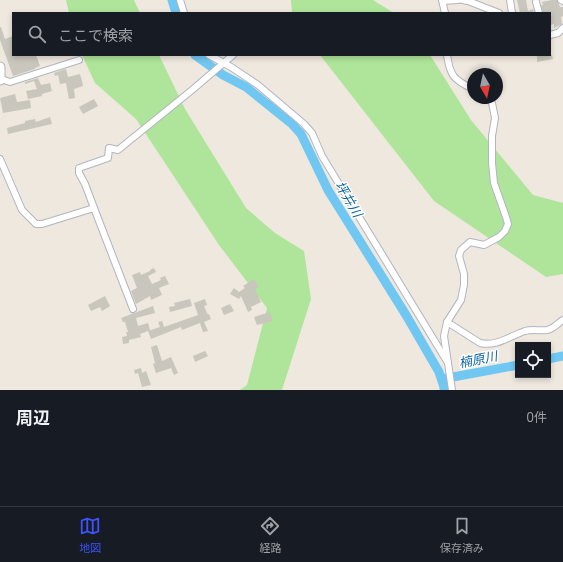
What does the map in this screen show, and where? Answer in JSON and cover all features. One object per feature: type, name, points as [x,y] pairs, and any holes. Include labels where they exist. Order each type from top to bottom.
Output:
[{"type":"street","points":[[180,0],[184,12]]},
{"type":"street","points":[[445,12],[443,1],[458,0]]},
{"type":"street","points":[[464,0],[497,12]]},
{"type":"street","points":[[510,0],[512,12]]},
{"type":"street","points":[[536,2],[539,12]]},
{"type":"street","points":[[551,35],[558,33],[563,28]]},
{"type":"street","points":[[210,56],[222,65],[258,85],[304,124],[312,133],[322,156],[448,363]]},
{"type":"street","points":[[133,309],[79,173],[79,168],[108,158],[109,148],[118,150],[232,56]]},
{"type":"street","points":[[447,56],[449,69],[453,77],[458,82],[467,86]]},
{"type":"street","points":[[0,67],[0,80],[10,82],[79,60]]},
{"type":"street","points":[[452,390],[444,336],[447,322],[461,300],[464,285],[464,274],[459,256],[461,250],[470,242],[484,245],[499,237],[505,231],[508,224],[494,184],[492,136],[495,118],[492,104]]},
{"type":"street","points":[[0,160],[22,210],[36,224],[42,224],[94,208]]},
{"type":"street","points":[[447,322],[480,343],[486,344],[510,338],[526,331],[548,330],[563,320]]},
{"type":"green space","points":[[66,0],[134,0],[140,12],[69,12]]},
{"type":"green space","points":[[291,0],[373,0],[392,12],[292,12]]},
{"type":"green space","points":[[82,56],[159,56],[185,109],[246,208],[275,233],[304,251],[311,299],[282,390],[240,390],[247,385],[267,308],[219,245],[136,119],[95,83]]},
{"type":"green space","points":[[321,56],[431,56],[471,120],[533,195],[563,203],[563,274],[546,277],[434,201]]},
{"type":"building","points":[[517,0],[526,0],[528,11],[533,9],[534,12],[520,12]]},
{"type":"building","points":[[557,0],[560,7],[563,7],[563,16],[561,17],[562,24],[554,28],[554,24],[551,25],[551,12],[543,12],[541,5],[543,5],[542,2]]},
{"type":"building","points":[[1,27],[5,39],[12,36],[12,56],[36,56],[40,66],[13,76],[0,40]]},
{"type":"building","points":[[551,55],[553,59],[537,62],[537,56]]},
{"type":"building","points":[[66,69],[68,77],[80,74],[83,86],[74,89],[75,98],[69,99],[66,83],[60,84],[58,75],[55,76],[54,73]]},
{"type":"building","points":[[38,78],[41,85],[50,83],[52,91],[42,94],[42,96],[28,99],[26,91],[37,89],[34,81],[25,84],[25,82]]},
{"type":"building","points":[[15,94],[17,102],[30,100],[31,108],[3,113],[0,98]]},
{"type":"building","points":[[94,99],[98,106],[83,114],[79,107]]},
{"type":"building","points":[[50,117],[52,124],[8,134],[7,128],[25,123],[25,121],[35,119],[36,122]]},
{"type":"building","points":[[154,268],[156,272],[148,276],[152,284],[161,280],[160,278],[165,276],[169,284],[159,288],[162,295],[151,300],[150,296],[136,304],[131,291],[137,288],[132,275],[140,272],[141,275]]},
{"type":"building","points":[[254,279],[259,287],[255,289],[261,302],[251,307],[252,310],[248,312],[241,296],[239,299],[230,294],[234,288],[239,292],[245,288],[243,286]]},
{"type":"building","points":[[105,296],[110,306],[102,311],[100,307],[91,311],[88,305]]},
{"type":"building","points":[[190,299],[192,306],[170,312],[169,307],[175,306],[174,303]]},
{"type":"building","points":[[205,299],[207,305],[204,306],[211,319],[204,322],[208,331],[203,332],[200,323],[182,330],[181,327],[151,339],[148,331],[160,327],[158,322],[162,321],[164,327],[198,315],[194,303]]},
{"type":"building","points":[[230,304],[234,311],[224,315],[221,308]]},
{"type":"building","points":[[153,306],[155,313],[136,318],[138,326],[148,323],[150,330],[140,334],[141,337],[129,340],[129,343],[123,344],[122,337],[127,336],[126,332],[128,332],[125,322],[123,322],[121,318]]},
{"type":"building","points":[[270,312],[273,321],[257,325],[254,317]]},
{"type":"building","points":[[157,345],[162,361],[171,357],[178,373],[174,375],[171,368],[156,373],[153,364],[155,363],[151,347]]},
{"type":"building","points":[[205,351],[208,356],[195,362],[193,356]]},
{"type":"building","points":[[141,368],[142,373],[146,371],[151,385],[142,387],[138,373],[135,374],[134,370]]},
{"type":"waterway","name":"坪井川","points":[[172,0],[176,12]]},
{"type":"waterway","name":"坪井川","points":[[196,56],[223,75],[246,87],[292,124],[301,134],[328,190],[406,315],[439,372],[444,390]]},
{"type":"waterway","name":"楠原川","points":[[551,358],[563,356]]},
{"type":"waterway","name":"楠原川","points":[[442,379],[515,366]]}]
